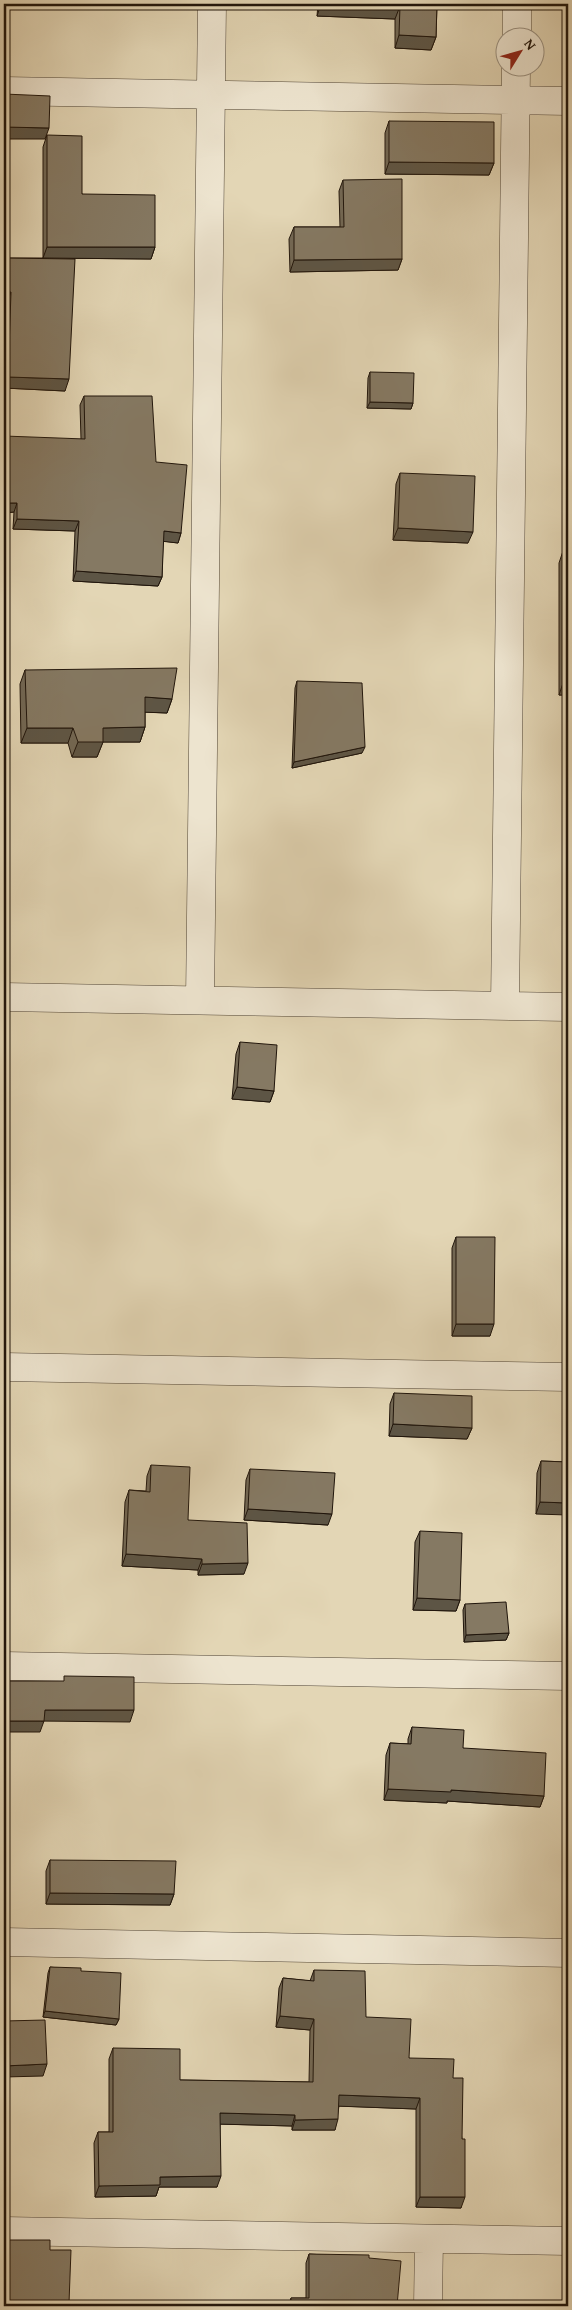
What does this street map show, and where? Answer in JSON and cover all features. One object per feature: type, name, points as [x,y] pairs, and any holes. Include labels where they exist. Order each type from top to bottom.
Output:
[{"type":"street","points":[[200,1000],[212,4]]},
{"type":"street","points":[[517,4],[517,28]]},
{"type":"street","points":[[505,1006],[516,78]]},
{"type":"street","points":[[4,91],[568,101]]},
{"type":"street","points":[[4,997],[568,1007]]},
{"type":"street","points":[[4,1367],[568,1377]]},
{"type":"street","points":[[4,1666],[568,1676]]},
{"type":"street","points":[[4,1942],[568,1953]]},
{"type":"street","points":[[4,2231],[568,2241]]},
{"type":"street","points":[[428,2306],[429,2238]]},
{"type":"building","points":[[329,4],[437,4],[436,37],[399,35],[400,6]]},
{"type":"building","points":[[4,94],[50,96],[49,128],[4,127]]},
{"type":"building","points":[[389,121],[494,122],[494,163],[389,162]]},
{"type":"building","points":[[47,135],[82,136],[82,194],[155,195],[155,247],[47,247]]},
{"type":"building","points":[[402,179],[402,259],[294,260],[294,227],[344,227],[343,180]]},
{"type":"building","points":[[4,258],[75,259],[69,379],[8,377],[11,292],[4,292]]},
{"type":"building","points":[[370,372],[414,373],[413,403],[370,402]]},
{"type":"building","points":[[84,396],[152,396],[156,462],[187,465],[181,533],[164,531],[162,577],[76,571],[79,521],[17,519],[17,503],[4,503],[4,436],[85,439]]},
{"type":"building","points":[[400,473],[475,476],[473,532],[398,528]]},
{"type":"building","points":[[564,548],[568,548],[568,680],[564,680]]},
{"type":"building","points":[[177,668],[172,699],[145,697],[145,727],[103,728],[103,742],[78,742],[73,728],[27,728],[25,670]]},
{"type":"building","points":[[297,681],[362,683],[365,747],[294,762]]},
{"type":"building","points":[[240,1042],[277,1045],[274,1091],[237,1087]]},
{"type":"building","points":[[456,1237],[495,1237],[494,1324],[456,1324]]},
{"type":"building","points":[[394,1393],[472,1396],[472,1428],[393,1424]]},
{"type":"building","points":[[541,1461],[568,1462],[568,1503],[540,1502]]},
{"type":"building","points":[[151,1465],[190,1467],[188,1520],[247,1523],[248,1563],[202,1564],[202,1559],[126,1554],[129,1490],[150,1492]]},
{"type":"building","points":[[250,1469],[335,1473],[332,1514],[248,1509]]},
{"type":"building","points":[[420,1531],[462,1533],[460,1600],[417,1598]]},
{"type":"building","points":[[506,1602],[509,1633],[466,1635],[465,1604]]},
{"type":"building","points":[[64,1676],[134,1677],[134,1710],[45,1710],[44,1721],[4,1721],[4,1681],[64,1681]]},
{"type":"building","points":[[412,1727],[464,1730],[463,1748],[546,1753],[544,1796],[451,1790],[451,1792],[388,1789],[390,1743],[411,1744]]},
{"type":"building","points":[[50,1860],[176,1861],[174,1894],[50,1893]]},
{"type":"building","points":[[50,1967],[81,1968],[81,1971],[121,1973],[119,2019],[45,2011]]},
{"type":"building","points":[[314,1970],[365,1971],[366,2017],[411,2019],[409,2058],[454,2059],[453,2078],[463,2078],[462,2139],[465,2139],[465,2197],[420,2197],[420,2098],[339,2095],[338,2119],[295,2120],[295,2115],[220,2113],[221,2176],[160,2177],[160,2185],[99,2186],[98,2132],[113,2132],[113,2048],[180,2049],[180,2080],[313,2082],[314,2019],[280,2016],[283,1978],[314,1981]]},
{"type":"building","points":[[45,2020],[47,2064],[4,2066],[4,2021]]},
{"type":"building","points":[[4,2240],[50,2240],[50,2250],[71,2250],[69,2303],[64,2303],[64,2306],[4,2306]]},
{"type":"building","points":[[309,2254],[369,2255],[369,2258],[401,2261],[397,2306],[291,2306],[291,2298],[309,2298]]}]
